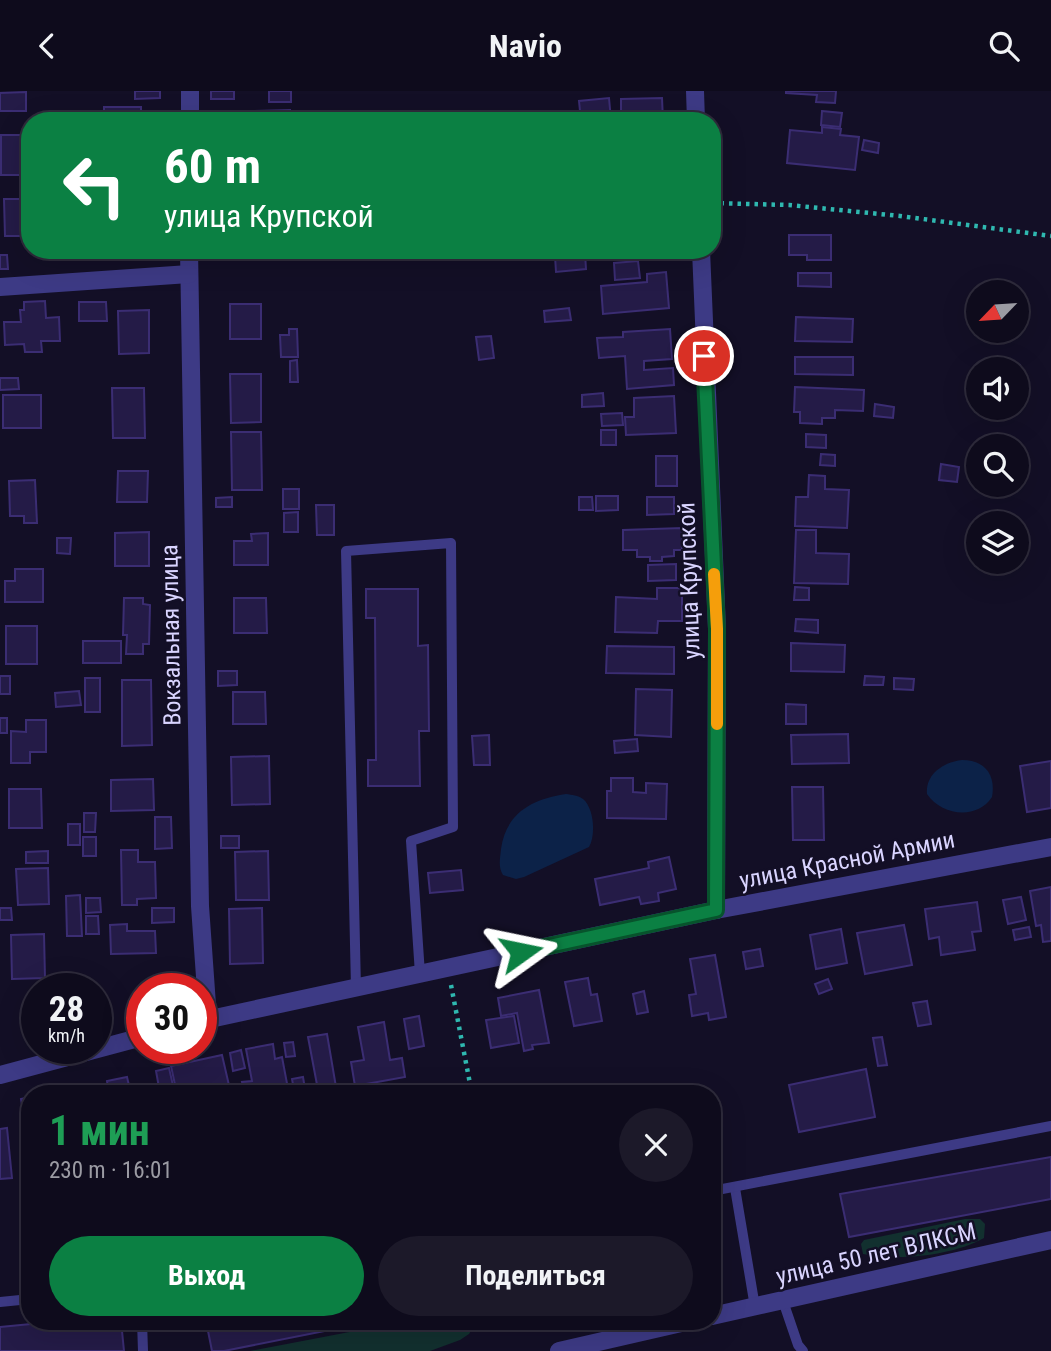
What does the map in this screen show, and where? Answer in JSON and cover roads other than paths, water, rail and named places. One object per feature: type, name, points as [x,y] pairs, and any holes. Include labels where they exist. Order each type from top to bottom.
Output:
[{"type":"street","points":[[190,91],[190,112]]},
{"type":"street","points":[[695,91],[696,112]]},
{"type":"street","name":"Вокзальная улица","points":[[189,259],[202,973]]},
{"type":"street","name":"улица Крупской","points":[[701,259],[717,629],[716,910]]},
{"type":"street","points":[[0,287],[189,274]]},
{"type":"street","name":"улица Красной Армии","points":[[217,1017],[716,910],[1051,847]]},
{"type":"street","points":[[0,1075],[126,1041]]},
{"type":"street","name":"улица 50 лет ВЛКСМ","points":[[721,1314],[1051,1240]]},
{"type":"street","points":[[559,1351],[651,1330]]},
{"type":"lane","points":[[356,988],[346,551],[451,543],[453,827],[411,841],[420,974]]},
{"type":"lane","points":[[721,1190],[1051,1126]]},
{"type":"lane","points":[[734,1188],[755,1307]]},
{"type":"lane","points":[[0,1301],[21,1300]]},
{"type":"lane","points":[[783,1301],[798,1345],[803,1351]]},
{"type":"lane","points":[[142,1330],[143,1351]]},
{"type":"water","points":[[962,760],[983,766],[990,776],[993,789],[992,797],[986,804],[969,812],[950,811],[941,807],[927,794],[929,781],[937,770]]},
{"type":"water","points":[[566,794],[581,798],[590,809],[593,829],[589,847],[524,877],[516,879],[503,875],[500,866],[501,849],[508,826],[515,817],[532,804]]}]
